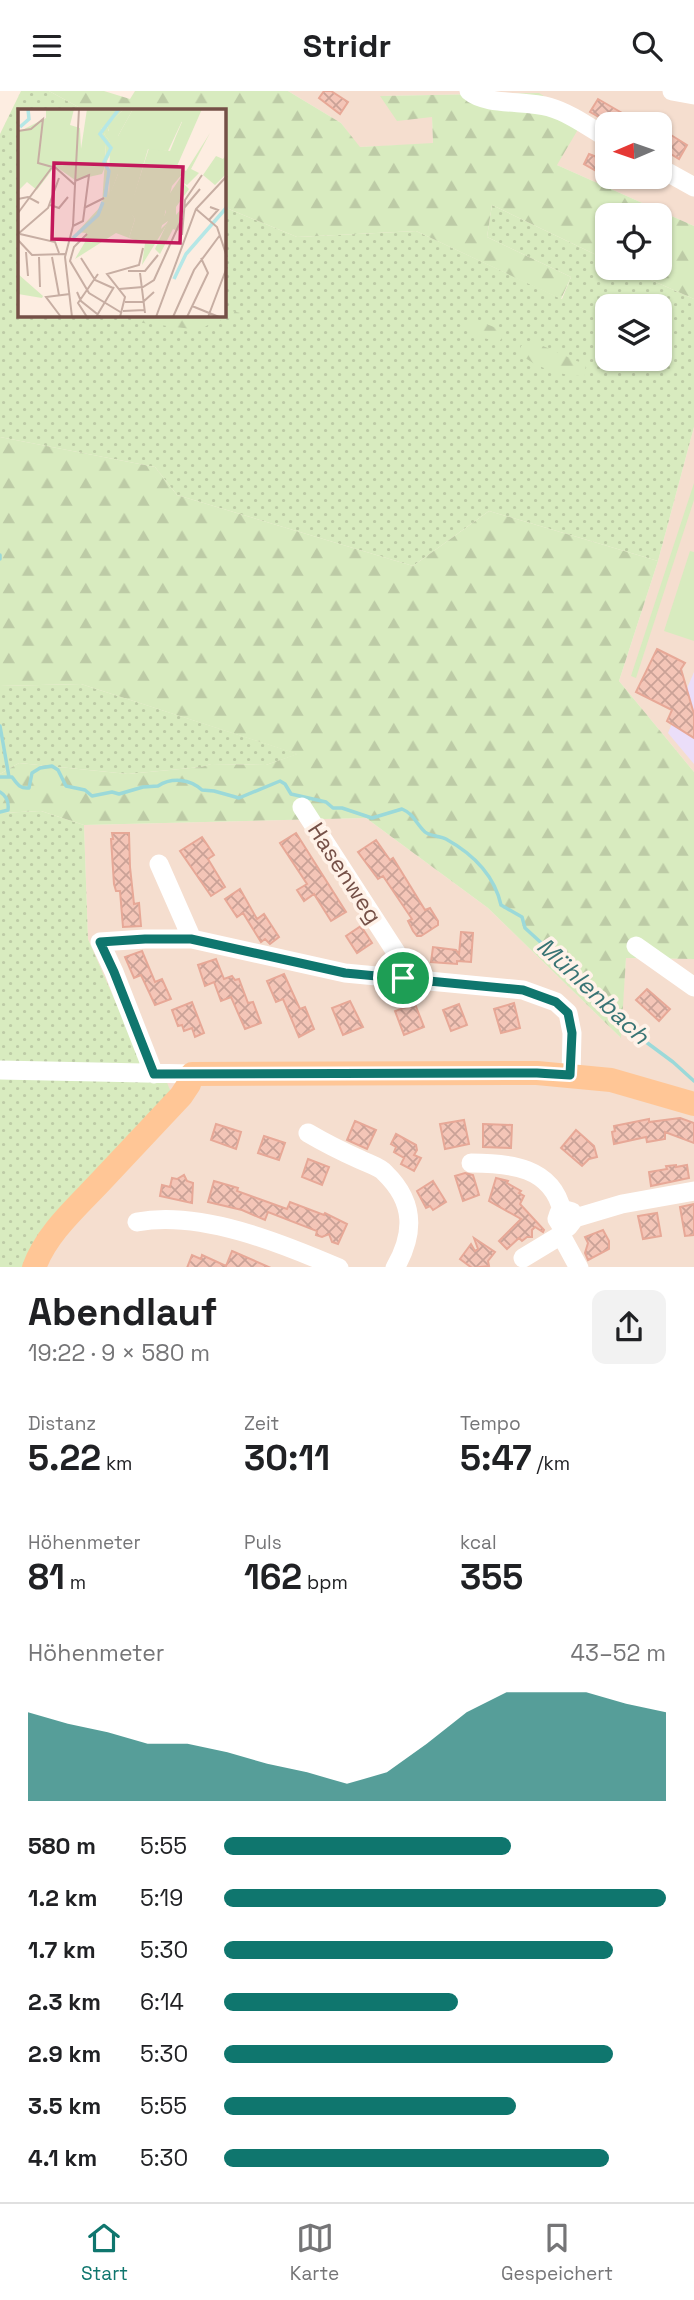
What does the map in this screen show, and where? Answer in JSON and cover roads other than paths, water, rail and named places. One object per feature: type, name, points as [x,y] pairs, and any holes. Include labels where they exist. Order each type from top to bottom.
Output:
[{"type":"main road","points":[[34,1267],[52,1237],[185,1090],[192,1074],[537,1073],[611,1080],[694,1104]]},
{"type":"street","points":[[469,91],[475,96],[485,98],[550,107],[595,131]]},
{"type":"street","points":[[672,91],[694,95]]},
{"type":"street","points":[[672,175],[694,187]]},
{"type":"street","name":"Hasenweg","points":[[302,807],[401,960],[403,978]]},
{"type":"street","points":[[159,864],[191,939]]},
{"type":"street","points":[[154,1074],[100,942],[191,939],[345,973],[523,990],[556,1002],[568,1013],[571,1021],[570,1075]]},
{"type":"street","points":[[636,946],[694,987]]},
{"type":"street","points":[[0,1070],[192,1074]]},
{"type":"street","points":[[308,1133],[384,1172],[398,1191],[408,1207],[410,1224],[407,1241],[395,1267]]},
{"type":"street","points":[[471,1163],[492,1163],[539,1174],[559,1197],[579,1267]]},
{"type":"street","points":[[523,1258],[565,1223],[622,1204],[694,1191]]},
{"type":"street","points":[[137,1221],[173,1218],[229,1229],[255,1235],[336,1267]]},
{"type":"waterway","points":[[0,726],[9,777]]},
{"type":"waterway","name":"Mühlenbach","points":[[0,777],[12,777],[21,787],[29,788],[32,773],[52,766],[58,770],[66,786],[85,790],[92,796],[112,792],[119,794],[175,780],[192,783],[202,790],[239,798],[280,781],[291,794],[326,802],[333,808],[342,808],[372,818],[402,809],[425,832],[446,839],[473,858],[488,874],[501,905],[522,917],[525,928],[559,959],[581,985],[607,1003],[634,1027],[642,1039],[694,1081]]},
{"type":"waterway","name":"Mühlenbach","points":[[0,792],[8,802],[8,810],[0,812]]}]
